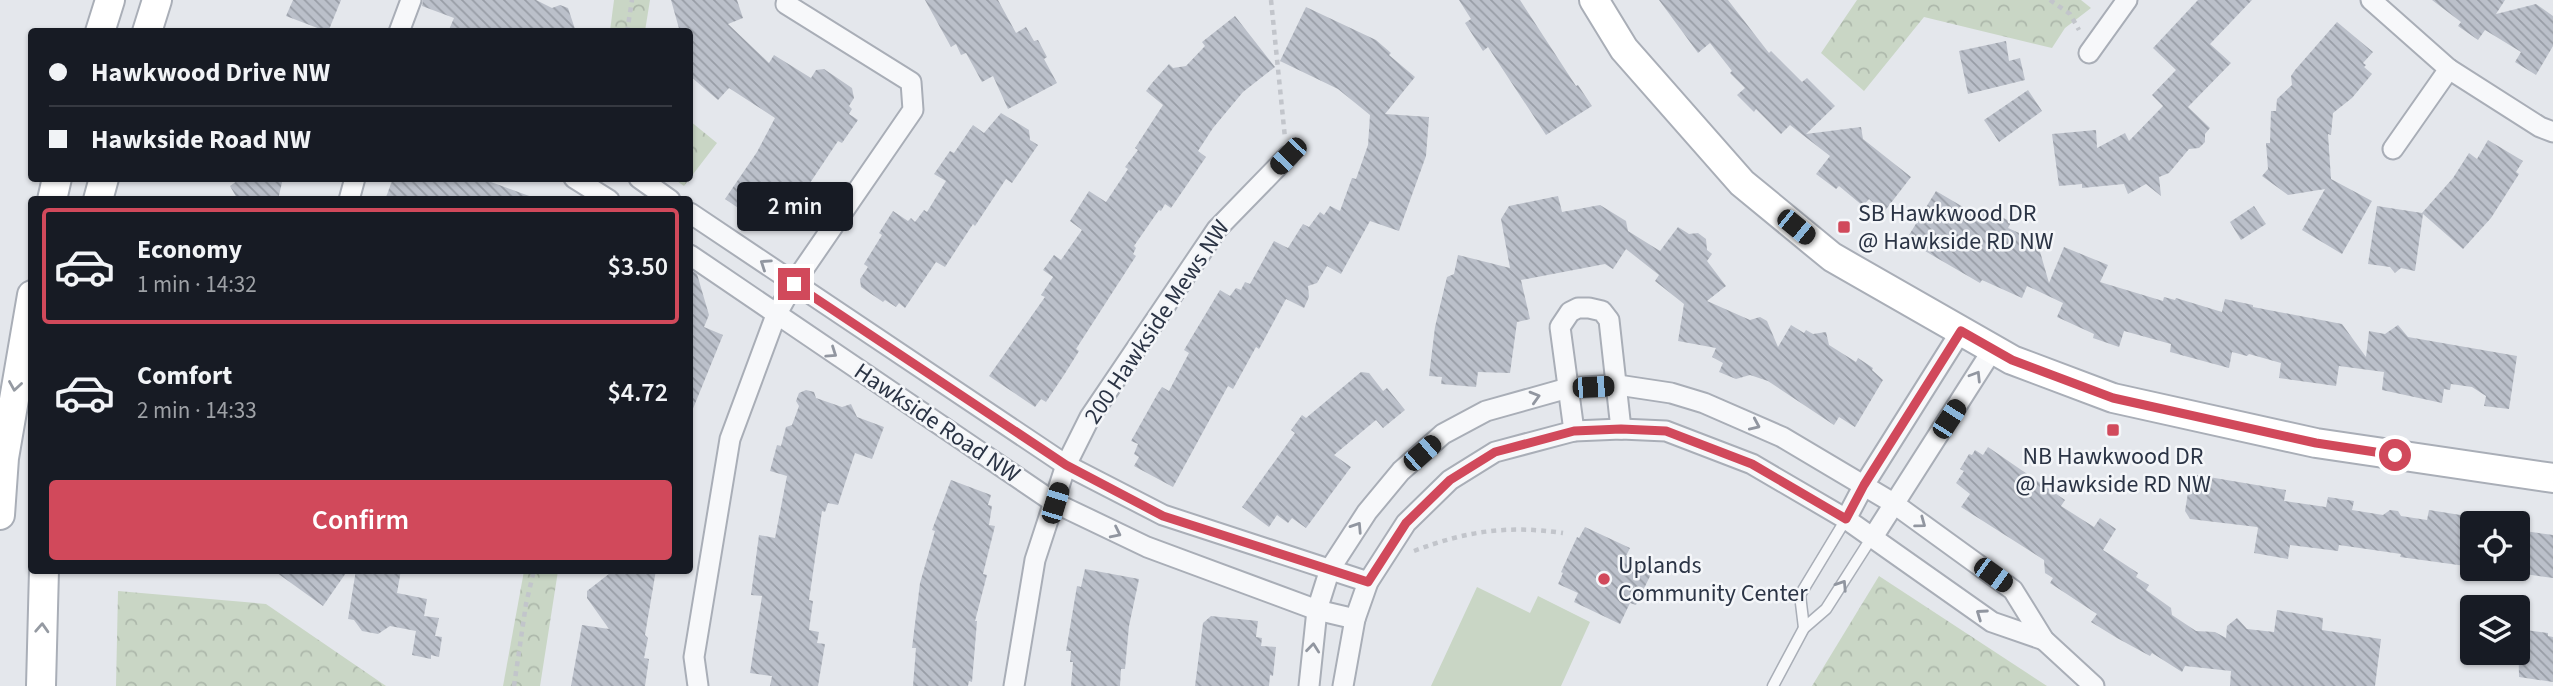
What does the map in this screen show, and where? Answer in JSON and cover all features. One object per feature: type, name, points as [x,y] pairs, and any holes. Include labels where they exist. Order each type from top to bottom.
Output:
[{"type":"street","points":[[101,28],[110,0]]},
{"type":"street","points":[[148,28],[157,0]]},
{"type":"street","points":[[400,28],[411,0]]},
{"type":"street","points":[[698,686],[694,657],[730,439],[776,314],[913,110],[911,82],[786,4],[787,0]]},
{"type":"street","points":[[1594,0],[1624,49],[1742,183],[1832,257],[2012,360],[2113,398],[2316,443],[2553,478]]},
{"type":"street","points":[[2089,53],[2127,0]]},
{"type":"street","points":[[2371,0],[2449,69],[2540,127],[2553,132]]},
{"type":"street","points":[[2393,149],[2449,69]]},
{"type":"street","name":"200 Hawkside Mews NW","points":[[1014,686],[1035,560],[1066,465],[1090,417],[1217,229],[1288,156]]},
{"type":"street","points":[[581,182],[603,196]]},
{"type":"street","points":[[645,182],[664,196]]},
{"type":"street","name":"Hawkside Road NW","points":[[693,215],[1066,465],[1163,516],[1368,582]]},
{"type":"street","name":"Hawkside Road NW","points":[[693,257],[1055,503],[1147,547],[1317,610],[1355,619]]},
{"type":"street","points":[[1574,431],[1560,327],[1570,312],[1578,308],[1602,311],[1609,320],[1621,429]]},
{"type":"street","points":[[0,515],[4,458],[28,318]]},
{"type":"street","points":[[1846,519],[1864,485],[1961,331]]},
{"type":"street","points":[[1873,537],[1993,349]]},
{"type":"street","points":[[1309,686],[1317,610],[1330,569],[1367,512],[1401,471],[1443,434],[1486,411],[1568,388],[1618,385],[1671,393],[1704,403],[1782,437],[1893,503],[2013,590],[2044,640],[2094,686]]},
{"type":"street","points":[[1343,686],[1355,619],[1368,582],[1406,523],[1450,480],[1495,452],[1574,431],[1666,431],[1752,464],[1846,519],[1992,622],[2044,640]]},
{"type":"street","points":[[41,686],[44,574]]},
{"type":"lane","points":[[1804,628],[1800,594],[1846,519]]},
{"type":"lane","points":[[1773,686],[1804,628],[1826,609],[1873,537]]},
{"type":"path","points":[[628,28],[632,0]]},
{"type":"path","points":[[1271,0],[1280,108],[1288,156]]},
{"type":"path","points":[[2050,0],[2070,14],[2089,53]]},
{"type":"path","points":[[1390,550],[1401,556],[1473,532],[1531,530],[1563,533]]},
{"type":"path","points":[[514,686],[533,574]]},
{"type":"green space","points":[[614,0],[650,0],[645,28],[610,28]]},
{"type":"green space","points":[[1857,0],[2081,0],[2091,8],[2065,28],[2052,48],[1924,17],[1864,91],[1821,53]]},
{"type":"green space","points":[[693,123],[717,143],[693,174]]},
{"type":"green space","points":[[523,574],[558,574],[540,686],[503,686]]},
{"type":"green space","points":[[1879,576],[2047,686],[1812,686]]},
{"type":"green space","points":[[1477,587],[1530,613],[1538,596],[1590,622],[1561,686],[1431,686]]},
{"type":"green space","points":[[118,591],[266,604],[386,686],[116,686]]},
{"type":"building","points":[[293,0],[341,0],[330,28],[318,28],[286,16]]},
{"type":"building","points":[[423,0],[536,0],[552,8],[560,5],[568,8],[575,28],[450,28],[454,18],[422,6]]},
{"type":"building","points":[[671,0],[737,0],[743,18],[728,24],[769,63],[774,55],[811,78],[816,70],[824,69],[852,88],[854,98],[849,106],[852,109],[849,114],[858,120],[842,143],[838,141],[788,216],[780,210],[776,216],[772,213],[763,225],[725,199],[757,152],[775,118],[729,88],[718,100],[693,79],[693,28],[679,28]]},
{"type":"building","points":[[925,0],[998,0],[1016,33],[1026,27],[1034,41],[1038,40],[1047,57],[1044,59],[1057,83],[1008,109],[993,76],[982,82],[966,53],[961,55],[956,44],[951,47]]},
{"type":"building","points":[[1459,0],[1520,0],[1592,106],[1546,135],[1488,47],[1483,51],[1465,23],[1471,19]]},
{"type":"building","points":[[1659,0],[1728,0],[1769,53],[1771,51],[1802,82],[1807,78],[1835,106],[1806,134],[1861,127],[1863,139],[1911,177],[1884,212],[1869,199],[1863,206],[1839,186],[1836,189],[1816,174],[1830,156],[1790,125],[1781,134],[1756,109],[1754,112],[1737,95],[1745,88],[1730,73],[1732,71],[1710,43],[1698,53]]},
{"type":"building","points":[[2198,0],[2252,0],[2210,44],[2231,63],[2188,107],[2210,128],[2205,134],[2205,142],[2199,148],[2189,149],[2169,173],[2159,177],[2161,196],[2146,184],[2128,194],[2124,184],[2082,188],[2082,184],[2059,186],[2052,134],[2096,130],[2097,148],[2125,133],[2129,141],[2163,106],[2152,95],[2176,70],[2153,48]]},
{"type":"building","points":[[2432,0],[2505,0],[2496,14],[2536,4],[2553,16],[2553,46],[2536,75],[2515,62],[2521,52],[2485,30],[2478,40],[2458,26],[2461,22]]},
{"type":"building","points":[[1306,7],[1376,40],[1415,77],[1385,114],[1429,117],[1426,156],[1399,231],[1370,221],[1341,274],[1327,266],[1317,283],[1308,286],[1309,297],[1304,308],[1286,299],[1259,349],[1256,347],[1233,389],[1228,386],[1173,487],[1134,466],[1139,457],[1134,454],[1138,444],[1131,441],[1158,393],[1162,387],[1169,391],[1189,353],[1184,350],[1220,290],[1230,296],[1236,288],[1241,290],[1245,282],[1250,284],[1274,241],[1288,248],[1303,224],[1309,227],[1320,212],[1324,215],[1330,206],[1340,211],[1352,178],[1356,179],[1368,145],[1370,115],[1338,89],[1280,61]]},
{"type":"building","points":[[1235,16],[1275,67],[1243,92],[1213,128],[1198,151],[1206,157],[1171,208],[1165,204],[1161,211],[1159,210],[1134,246],[1136,248],[1133,254],[1136,256],[1076,349],[1079,351],[1046,402],[1041,399],[1035,407],[989,376],[1045,297],[1041,295],[1053,277],[1043,270],[1054,255],[1061,260],[1082,230],[1070,221],[1089,191],[1106,202],[1128,169],[1125,167],[1138,150],[1135,148],[1163,105],[1146,91],[1152,83],[1169,64],[1173,68],[1186,66],[1205,46],[1202,42]]},
{"type":"building","points":[[2337,22],[2373,52],[2363,63],[2372,74],[2352,98],[2333,113],[2331,135],[2328,134],[2331,179],[2372,201],[2342,254],[2302,230],[2325,189],[2288,195],[2262,176],[2268,169],[2266,143],[2270,143],[2271,111],[2276,111],[2277,99],[2292,85],[2291,76],[2295,70]]},
{"type":"building","points":[[2006,41],[2009,61],[2020,58],[2025,80],[1968,94],[1959,51]]},
{"type":"building","points":[[2028,90],[2042,111],[1999,142],[1984,120]]},
{"type":"building","points":[[1001,113],[1029,130],[1030,140],[1038,145],[1012,183],[1006,179],[945,267],[936,262],[905,308],[899,303],[896,307],[885,300],[883,302],[861,287],[860,279],[868,267],[864,264],[893,211],[908,221],[911,218],[915,222],[924,210],[927,212],[946,181],[934,174],[950,151],[954,153],[973,125],[984,133]]},
{"type":"building","points":[[2488,140],[2523,161],[2516,172],[2519,174],[2491,218],[2463,249],[2423,214],[2415,271],[2401,268],[2395,273],[2390,267],[2368,264],[2377,206],[2422,213],[2453,178],[2469,153],[2477,159]]},
{"type":"building","points":[[236,182],[282,182],[279,196],[236,196],[230,186]]},
{"type":"building","points":[[392,182],[491,182],[529,196],[386,196]]},
{"type":"building","points":[[1936,191],[1980,217],[1985,208],[2011,222],[2008,228],[2037,241],[2049,283],[2064,247],[2108,265],[2100,282],[2163,301],[2164,297],[2176,298],[2222,312],[2225,299],[2342,324],[2366,357],[2369,331],[2385,334],[2398,325],[2408,337],[2517,356],[2509,409],[2484,406],[2486,396],[2472,387],[2451,384],[2450,390],[2444,389],[2442,403],[2382,390],[2384,372],[2339,366],[2336,386],[2279,378],[2281,363],[2249,354],[2247,356],[2232,352],[2229,368],[2170,352],[2171,344],[2124,331],[2119,347],[2093,338],[2094,334],[2057,317],[2063,303],[2027,286],[2022,298],[1982,280],[1980,283],[1906,240]]},
{"type":"building","points":[[1558,196],[1562,212],[1600,205],[1626,221],[1628,231],[1660,251],[1678,227],[1689,234],[1698,233],[1706,239],[1707,250],[1712,254],[1707,261],[1726,286],[1707,301],[1750,320],[1760,317],[1767,321],[1778,347],[1791,325],[1804,333],[1806,330],[1813,334],[1826,332],[1829,345],[1856,362],[1858,358],[1873,368],[1883,380],[1855,427],[1839,417],[1834,425],[1768,381],[1750,375],[1736,379],[1719,372],[1723,363],[1712,357],[1716,348],[1678,341],[1684,304],[1655,281],[1659,275],[1626,249],[1613,269],[1605,264],[1521,280],[1530,319],[1517,322],[1510,373],[1478,372],[1476,387],[1441,384],[1442,377],[1429,376],[1435,327],[1447,277],[1454,274],[1458,255],[1510,268],[1501,219],[1509,206]]},
{"type":"building","points":[[2254,206],[2266,224],[2241,240],[2230,222]]},
{"type":"building","points":[[693,271],[697,274],[709,315],[704,327],[723,335],[693,409]]},
{"type":"building","points":[[1361,372],[1369,373],[1383,391],[1387,388],[1405,410],[1383,428],[1376,420],[1334,455],[1351,467],[1306,528],[1292,518],[1288,523],[1277,515],[1269,527],[1242,507],[1295,433],[1291,430],[1302,415],[1306,418]]},
{"type":"building","points":[[806,390],[814,392],[816,398],[842,407],[851,404],[857,417],[884,427],[872,459],[855,453],[838,505],[828,503],[825,512],[822,511],[809,600],[813,601],[809,630],[819,632],[817,643],[825,644],[818,686],[770,686],[772,676],[750,673],[762,596],[751,595],[759,535],[775,538],[787,476],[770,471],[777,445],[781,446],[786,427],[792,425],[799,406],[796,401],[799,393]]},
{"type":"building","points":[[1988,447],[2065,500],[2061,506],[2094,527],[2100,518],[2116,529],[2103,550],[2138,573],[2136,577],[2149,585],[2146,590],[2171,608],[2172,615],[2196,631],[2215,632],[2226,638],[2227,626],[2237,618],[2247,629],[2274,632],[2277,610],[2323,618],[2322,630],[2381,639],[2375,686],[2230,686],[2231,671],[2185,666],[2182,672],[2152,653],[2150,656],[2091,622],[2097,614],[2050,583],[2053,578],[2045,573],[2044,560],[1961,507],[1970,494],[1956,483],[1964,471],[1960,469],[1969,454],[1972,455],[1975,450],[1983,455]]},
{"type":"building","points":[[2191,474],[2286,490],[2284,501],[2326,507],[2328,497],[2354,501],[2352,510],[2383,515],[2390,510],[2398,511],[2401,516],[2427,520],[2429,510],[2460,515],[2460,565],[2339,545],[2338,551],[2290,545],[2288,559],[2254,553],[2257,527],[2190,519],[2185,511]]},
{"type":"building","points":[[951,480],[991,495],[988,505],[992,506],[989,525],[995,526],[983,574],[987,575],[975,621],[972,682],[969,681],[968,686],[913,686],[916,648],[912,648],[920,583],[935,531],[932,530]]},
{"type":"building","name":"Uplands Community Center","points":[[1585,527],[1630,548],[1626,556],[1652,572],[1636,605],[1630,603],[1620,624],[1574,602],[1578,593],[1558,584],[1577,537],[1579,538]]},
{"type":"building","points":[[2530,532],[2553,535],[2553,578],[2530,575]]},
{"type":"building","points":[[1085,569],[1139,579],[1120,686],[1071,686],[1073,662],[1070,662],[1071,651],[1066,651],[1077,586],[1081,587]]},
{"type":"building","points":[[279,574],[345,574],[323,606]]},
{"type":"building","points":[[355,574],[400,574],[397,593],[427,599],[424,616],[439,618],[435,636],[442,637],[439,657],[431,655],[431,659],[412,655],[416,631],[390,626],[378,634],[362,631],[354,620],[348,619]]},
{"type":"building","points":[[609,574],[655,574],[645,635],[648,638],[644,658],[649,659],[645,686],[571,686],[582,625],[609,629],[587,598],[587,591]]},
{"type":"building","points":[[1211,616],[1258,621],[1256,637],[1262,638],[1261,646],[1276,647],[1273,676],[1270,675],[1269,686],[1195,686],[1203,623]]},
{"type":"building","points":[[2530,631],[2548,633],[2548,636],[2553,637],[2553,682],[2519,677],[2519,665],[2530,665]]},
{"type":"place","name":"SB Hawkwood DR @ Hawkside RD NW","points":[[1844,227]]},
{"type":"place","name":"NB Hawkwood DR @ Hawkside RD NW","points":[[2113,430]]},
{"type":"place","name":"Uplands Community Center","points":[[1604,579]]},
{"type":"route","points":[[794,284],[1066,465],[1163,516],[1368,582],[1406,523],[1450,480],[1495,452],[1574,431],[1666,431],[1752,464],[1846,519],[1864,485],[1961,331],[2012,360],[2113,398],[2316,443],[2395,455]]}]
